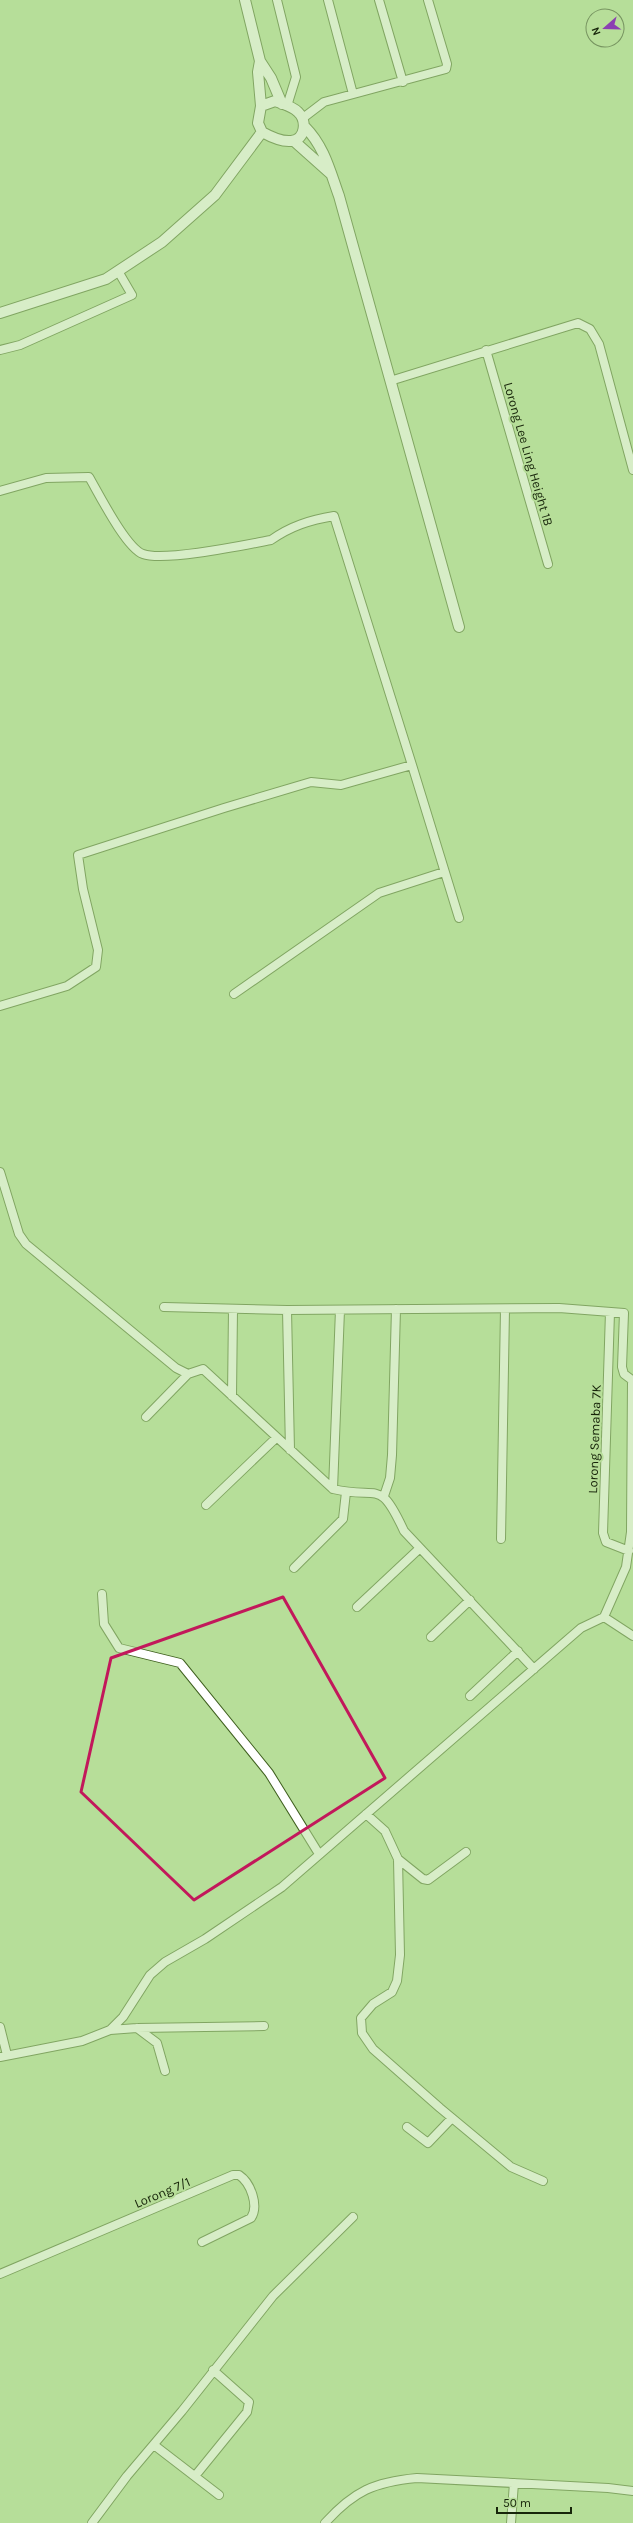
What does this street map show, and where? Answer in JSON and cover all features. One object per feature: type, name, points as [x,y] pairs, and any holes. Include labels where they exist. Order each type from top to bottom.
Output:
[{"type":"street","points":[[245,0],[260,61],[259,78],[261,106],[258,123],[262,132],[283,142],[294,141],[303,134],[304,122],[324,102],[444,71],[447,67],[428,0]]},
{"type":"street","points":[[277,0],[296,77],[285,105]]},
{"type":"street","points":[[328,0],[354,94]]},
{"type":"street","points":[[380,0],[403,82]]},
{"type":"street","points":[[260,61],[285,105]]},
{"type":"street","points":[[261,106],[275,101],[285,105],[304,122],[315,137],[325,156],[339,196],[459,627]]},
{"type":"street","points":[[0,313],[106,279],[162,242],[215,195],[262,132]]},
{"type":"street","points":[[294,141],[331,174]]},
{"type":"street","points":[[0,350],[20,345],[132,295],[118,271]]},
{"type":"street","points":[[390,381],[486,350],[578,323],[590,329],[599,344],[633,470]]},
{"type":"street","name":"Lorong Lee Ling Height 1B","points":[[486,350],[548,564]]},
{"type":"street","points":[[0,491],[46,478],[89,477],[124,536],[142,554],[166,556],[270,540],[284,531],[311,520],[334,516],[459,918]]},
{"type":"street","points":[[0,1006],[68,986],[96,967],[98,950],[83,889],[78,855],[311,782],[341,785],[412,765]]},
{"type":"street","points":[[234,994],[379,893],[444,872]]},
{"type":"street","points":[[0,1172],[19,1234],[26,1244],[176,1368],[188,1374]]},
{"type":"street","points":[[110,2030],[123,2017],[150,1975],[165,1962],[204,1940],[278,1889],[581,1628],[604,1617],[626,1567],[631,1532],[632,1380],[624,1374],[622,1367],[624,1313],[559,1308],[287,1310],[164,1307]]},
{"type":"street","points":[[232,1396],[233,1309]]},
{"type":"street","points":[[384,1496],[390,1478],[392,1455],[396,1309]]},
{"type":"street","points":[[500,1539],[505,1309]]},
{"type":"street","points":[[287,1310],[290,1450]]},
{"type":"street","points":[[333,1489],[340,1310]]},
{"type":"street","name":"Lorong Semaba 7K","points":[[610,1312],[603,1533],[606,1542],[629,1550]]},
{"type":"street","points":[[146,1418],[188,1374],[203,1369],[333,1489],[346,1492],[372,1492],[384,1496],[393,1507],[404,1531],[534,1669]]},
{"type":"street","points":[[206,1505],[276,1438]]},
{"type":"street","points":[[294,1568],[343,1518],[346,1492]]},
{"type":"street","points":[[357,1607],[420,1548]]},
{"type":"street","points":[[102,1594],[104,1624],[119,1648],[180,1663],[269,1773],[319,1854]]},
{"type":"street","points":[[431,1637],[470,1600]]},
{"type":"street","points":[[604,1617],[633,1636]]},
{"type":"street","points":[[470,1696],[518,1651]]},
{"type":"street","points":[[366,1814],[385,1831],[398,1859],[400,1955],[397,1981],[392,1992],[373,2004],[361,2018],[362,2033],[374,2049],[452,2118],[511,2167],[543,2181]]},
{"type":"street","points":[[398,1859],[423,1879],[428,1880],[466,1852]]},
{"type":"street","points":[[0,2027],[3,2056],[82,2041],[110,2030],[137,2028],[264,2026]]},
{"type":"street","points":[[137,2028],[158,2043],[165,2071]]},
{"type":"street","points":[[407,2127],[428,2143],[452,2118]]},
{"type":"street","name":"Lorong 7/1","points":[[0,2274],[232,2175],[239,2175],[248,2185],[256,2209],[252,2218],[202,2242]]},
{"type":"street","points":[[92,2523],[213,2370],[288,2280],[354,2217]]},
{"type":"street","points":[[195,2476],[247,2412],[249,2402],[213,2370]]},
{"type":"street","points":[[154,2445],[219,2495]]},
{"type":"street","points":[[325,2523],[354,2494],[372,2485],[391,2480],[417,2478],[608,2488],[633,2491]]},
{"type":"street","points":[[511,2523],[514,2483]]},
{"type":"highlighted area","points":[[283,1597],[385,1778],[194,1900],[81,1792],[111,1658]]}]
